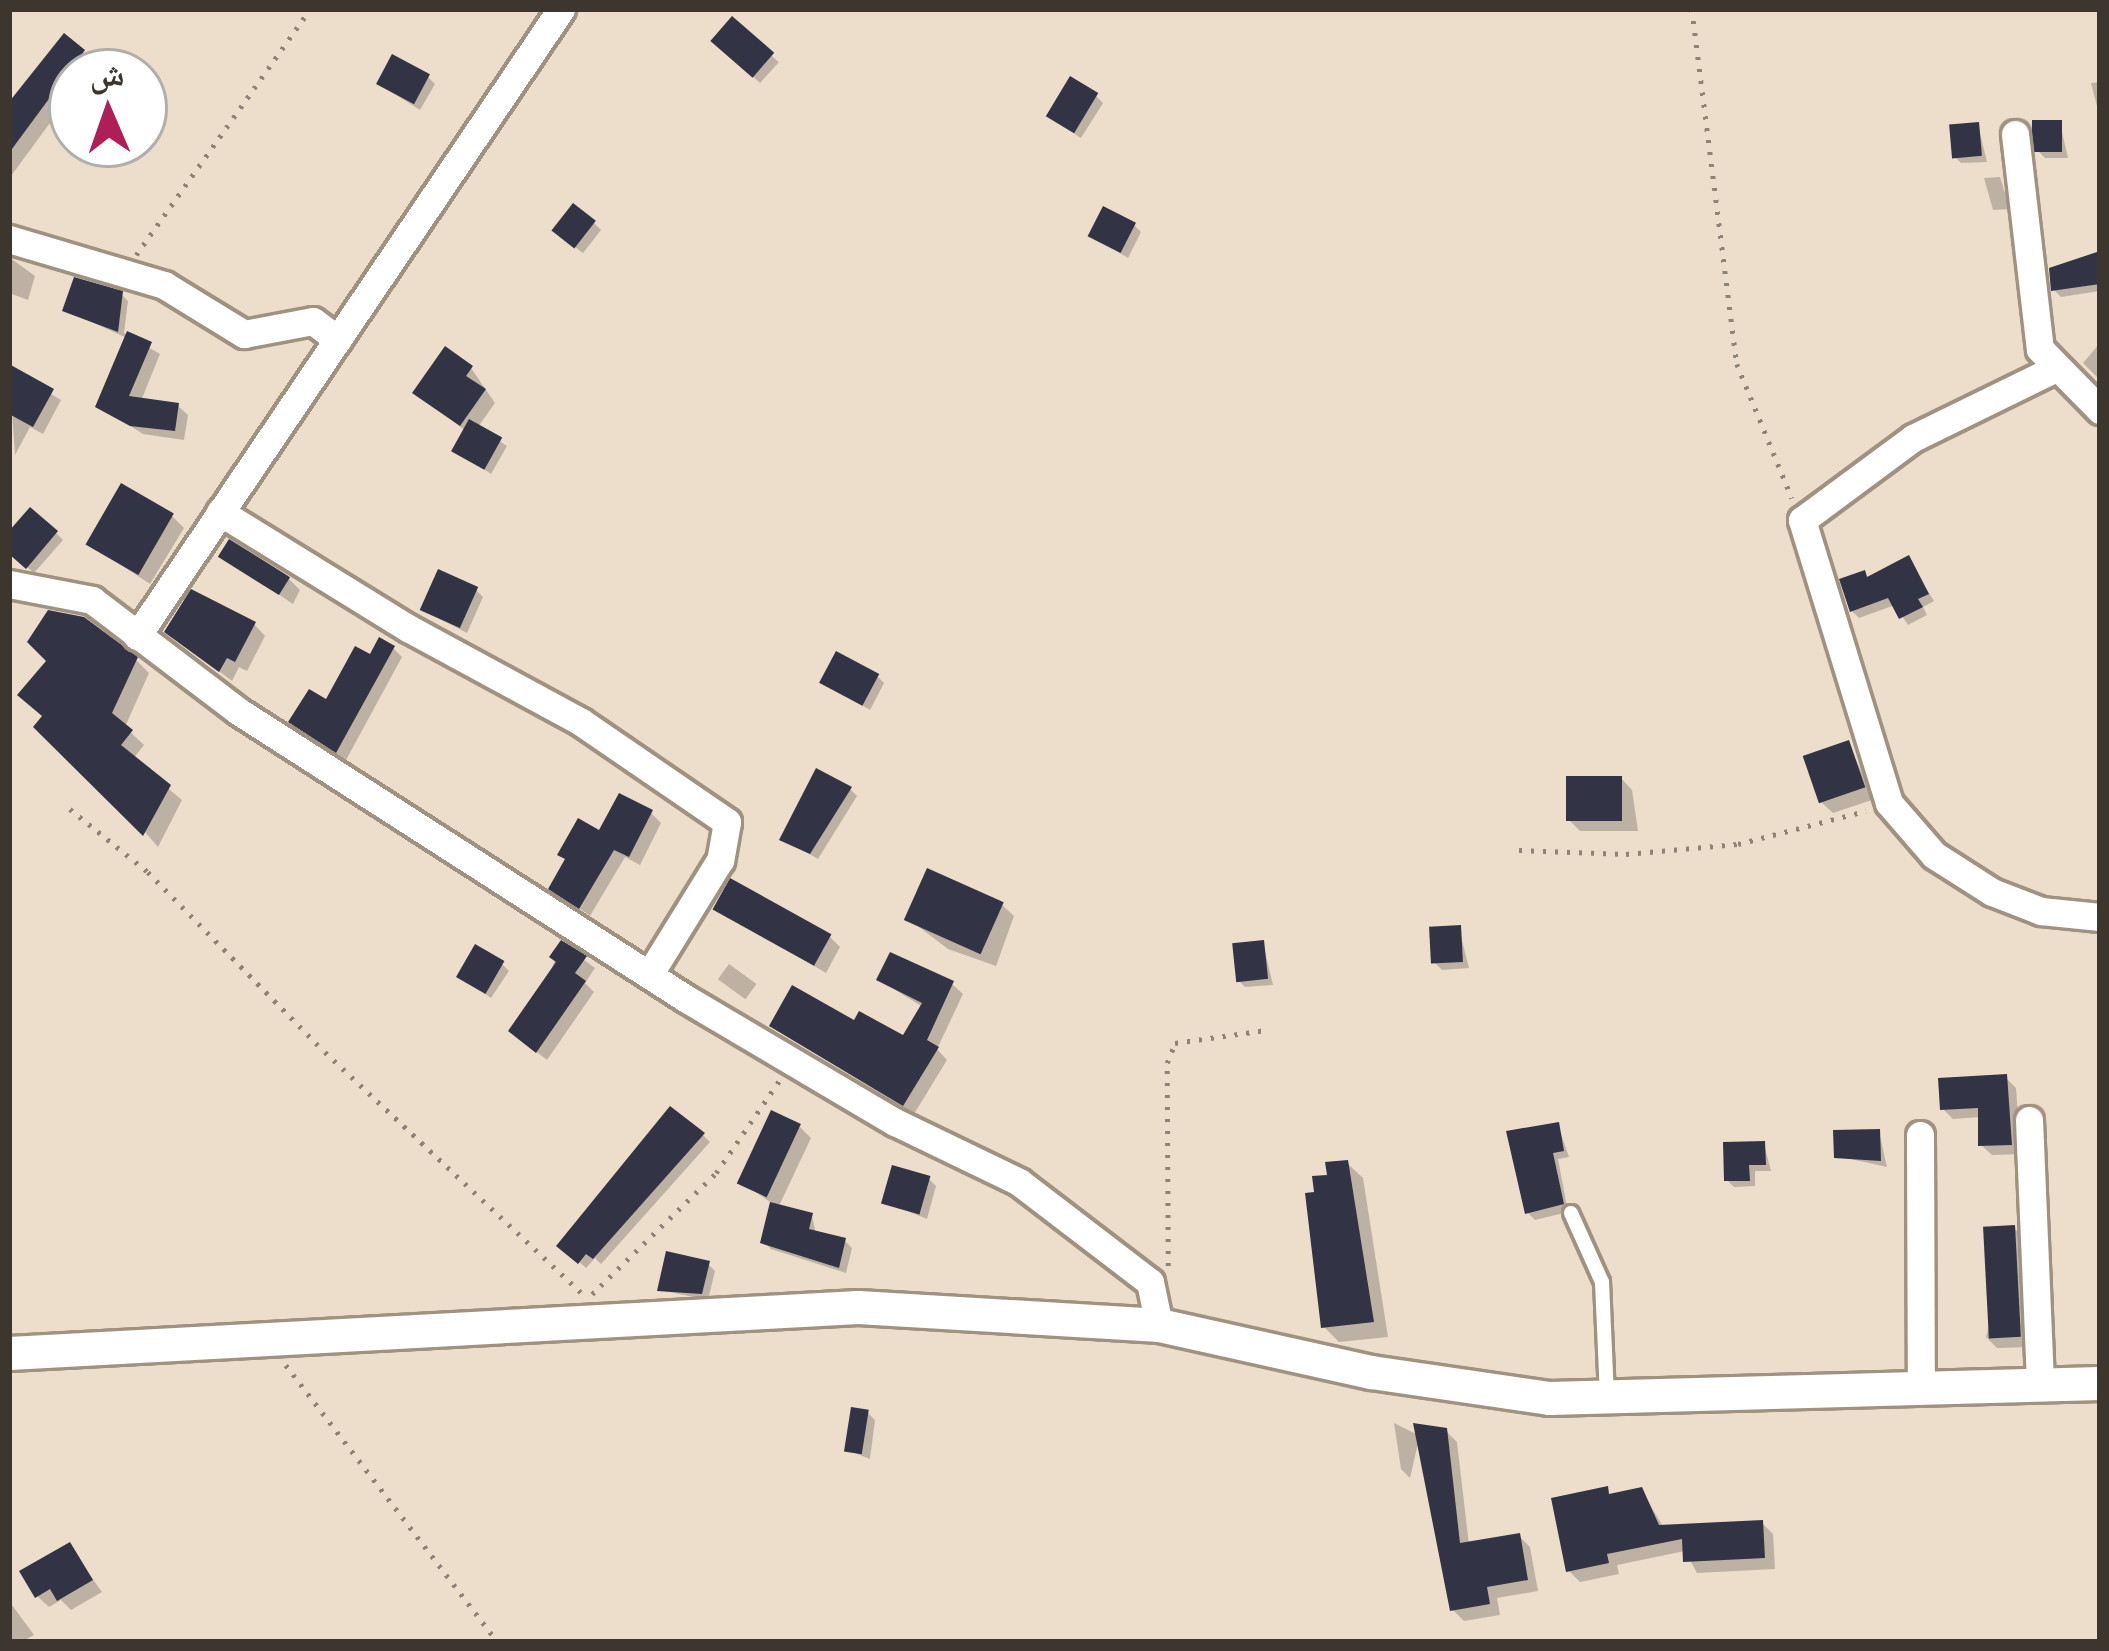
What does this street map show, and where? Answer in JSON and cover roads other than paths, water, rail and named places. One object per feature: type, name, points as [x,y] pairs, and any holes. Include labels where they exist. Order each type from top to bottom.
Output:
[{"type":"street","points":[[137,637],[561,9]]},
{"type":"street","points":[[2015,134],[2029,306],[2052,370],[2100,410]]},
{"type":"street","points":[[9,239],[190,298],[244,334],[313,321],[338,340]]},
{"type":"street","points":[[2052,370],[1913,438],[1802,520],[1889,803],[1934,855],[1991,892],[2042,911],[2100,917]]},
{"type":"street","points":[[220,512],[408,628],[581,722],[727,822],[720,860],[649,975]]},
{"type":"street","points":[[9,584],[92,600],[137,637],[649,975],[791,1063],[1019,1181],[1150,1282],[1157,1312]]},
{"type":"street","points":[[2029,1120],[2040,1382]]},
{"type":"street","points":[[1920,1135],[1921,1386]]},
{"type":"street","points":[[9,1353],[595,1312],[858,1307],[1157,1312],[1500,1395],[1607,1398],[2100,1383]]},
{"type":"lane","points":[[1571,1213],[1602,1282],[1607,1398]]}]
